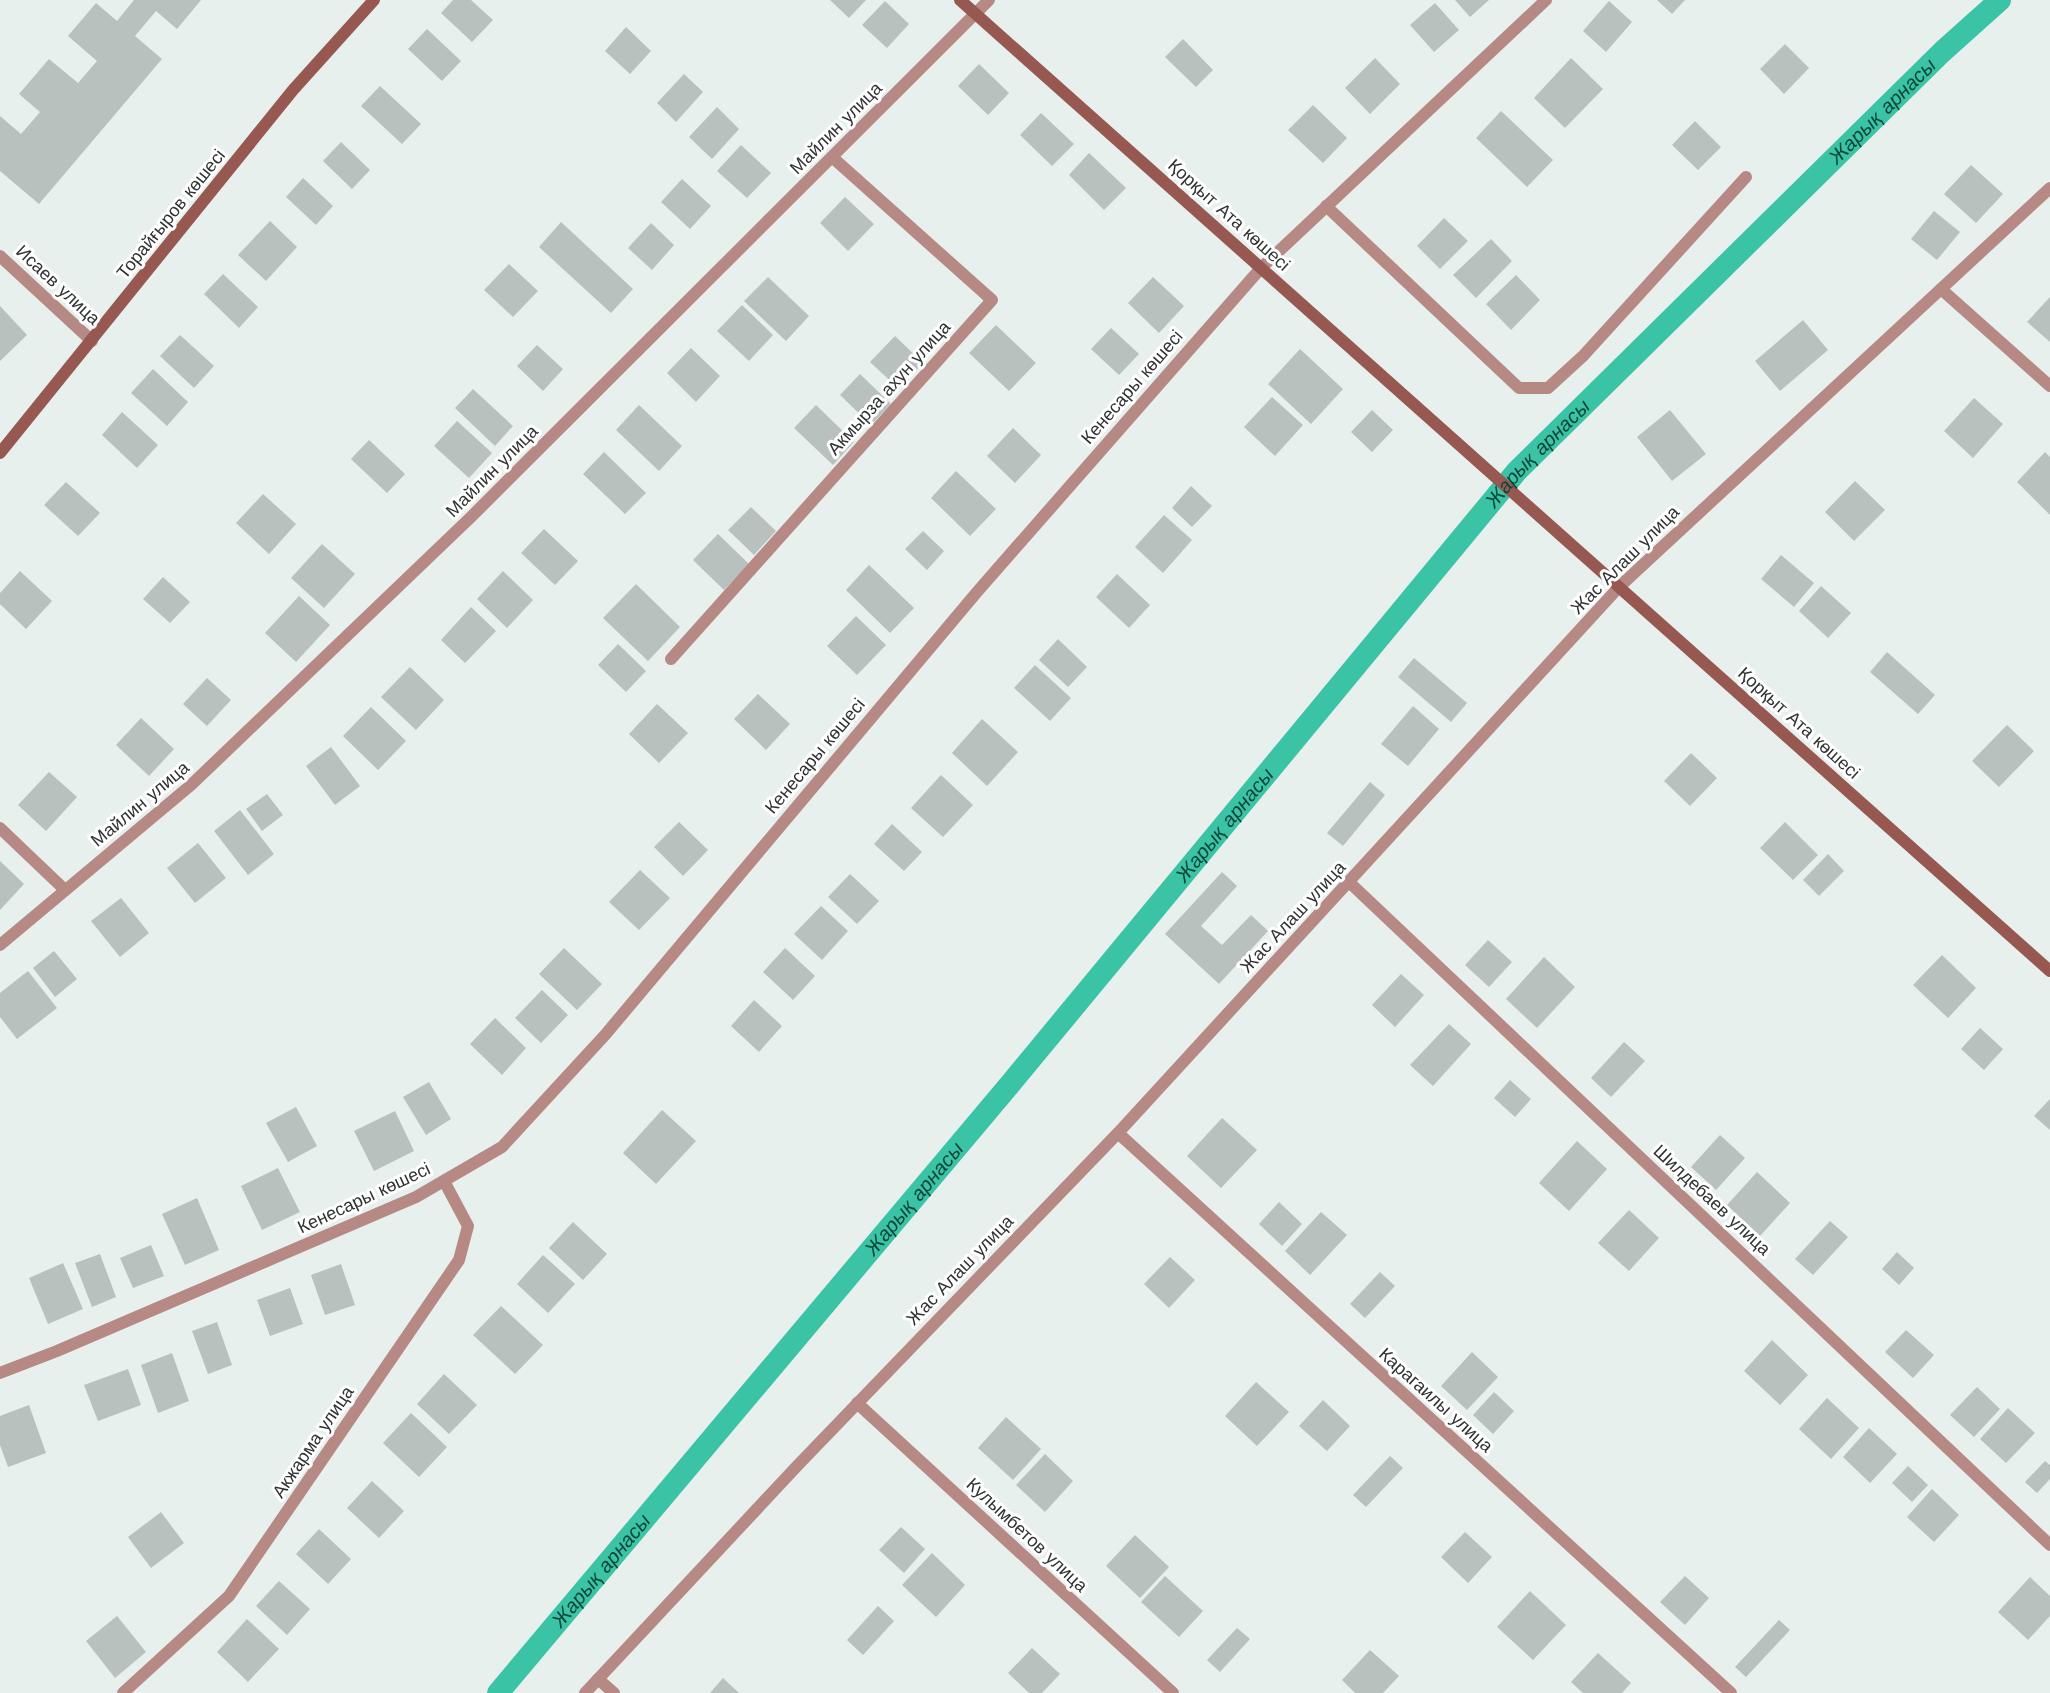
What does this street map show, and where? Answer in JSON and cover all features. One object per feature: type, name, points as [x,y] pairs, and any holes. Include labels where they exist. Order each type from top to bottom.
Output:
[{"type":"main road","name":"Торайғыров көшесі","points":[[0,453],[293,90],[374,0]]},
{"type":"main road","name":"Қорқыт Ата көшесі","points":[[960,0],[2050,971]]},
{"type":"street","name":"Майлин улица","points":[[0,945],[217,761],[471,517],[989,0]]},
{"type":"street","name":"Кенесары көшесі","points":[[0,1373],[57,1351],[416,1197],[502,1147],[605,1035],[977,592],[1261,268],[1546,0]]},
{"type":"street","name":"Акмырза ахун улица","points":[[671,659],[992,300],[832,158]]},
{"type":"street","points":[[1326,207],[1520,388],[1548,388],[1583,356],[1746,177]]},
{"type":"street","name":"Жас Алаш улица","points":[[585,1693],[857,1403],[1118,1133],[1619,587],[2050,188]]},
{"type":"street","name":"Исаев улица","points":[[0,256],[92,341]]},
{"type":"street","points":[[1941,289],[2050,386]]},
{"type":"street","points":[[0,828],[65,890]]},
{"type":"street","name":"Шилдебаев улица","points":[[1349,882],[2050,1545]]},
{"type":"street","name":"Карагаилы улица","points":[[1118,1133],[1731,1693]]},
{"type":"street","name":"Акжарма улица","points":[[123,1693],[229,1596],[459,1260],[468,1226],[444,1181]]},
{"type":"street","name":"Кулымбетов улица","points":[[857,1403],[1173,1693]]},
{"type":"street","points":[[598,1679],[614,1693]]},
{"type":"building","points":[[134,0],[201,0],[177,29],[156,11],[135,36],[162,59],[39,204],[0,171],[0,116],[21,134],[40,112],[19,94],[49,59],[78,83],[97,61],[68,36],[96,3],[117,21]]},
{"type":"building","points":[[453,0],[471,0],[493,20],[472,42],[441,13]]},
{"type":"building","points":[[830,0],[866,0],[849,18]]},
{"type":"building","points":[[1455,0],[1489,0],[1470,17]]},
{"type":"building","points":[[1657,0],[1685,0],[1672,14]]},
{"type":"building","points":[[885,1],[909,24],[887,48],[862,25]]},
{"type":"building","points":[[1609,1],[1632,22],[1606,52],[1583,31]]},
{"type":"building","points":[[1435,3],[1459,30],[1434,52],[1410,25]]},
{"type":"building","points":[[626,27],[651,51],[630,74],[605,51]]},
{"type":"building","points":[[427,29],[461,61],[442,81],[408,49]]},
{"type":"building","points":[[1183,39],[1213,70],[1196,87],[1165,57]]},
{"type":"building","points":[[1785,44],[1809,68],[1784,94],[1760,69]]},
{"type":"building","points":[[1375,58],[1400,84],[1370,114],[1345,88]]},
{"type":"building","points":[[1571,58],[1603,89],[1565,128],[1534,98]]},
{"type":"building","points":[[979,64],[1009,93],[988,115],[958,86]]},
{"type":"building","points":[[684,74],[703,92],[676,122],[657,103]]},
{"type":"building","points":[[380,86],[421,124],[402,144],[361,106]]},
{"type":"building","points":[[1313,105],[1347,138],[1323,163],[1288,130]]},
{"type":"building","points":[[717,107],[739,129],[712,159],[689,137]]},
{"type":"building","points":[[1501,111],[1553,160],[1527,187],[1476,138]]},
{"type":"building","points":[[1041,113],[1074,144],[1052,166],[1020,135]]},
{"type":"building","points":[[1695,121],[1721,147],[1698,170],[1672,145]]},
{"type":"building","points":[[341,142],[370,170],[352,189],[323,161]]},
{"type":"building","points":[[741,145],[771,173],[747,198],[717,171]]},
{"type":"building","points":[[1089,153],[1126,188],[1104,210],[1069,175]]},
{"type":"building","points":[[1971,165],[2003,194],[1976,223],[1944,194]]},
{"type":"building","points":[[303,178],[333,206],[316,225],[286,197]]},
{"type":"building","points":[[682,179],[711,206],[690,229],[661,202]]},
{"type":"building","points":[[845,197],[874,224],[848,251],[820,223]]},
{"type":"building","points":[[1934,211],[1960,232],[1937,260],[1911,239]]},
{"type":"building","points":[[1444,218],[1468,241],[1440,269],[1417,246]]},
{"type":"building","points":[[270,221],[297,247],[266,281],[238,255]]},
{"type":"building","points":[[561,222],[633,289],[611,313],[539,247]]},
{"type":"building","points":[[651,223],[674,245],[652,270],[628,248]]},
{"type":"building","points":[[1491,239],[1512,261],[1476,298],[1453,275]]},
{"type":"building","points":[[509,264],[538,291],[513,317],[484,290]]},
{"type":"building","points":[[223,274],[258,307],[239,328],[204,294]]},
{"type":"building","points":[[1516,275],[1540,300],[1511,330],[1486,304]]},
{"type":"building","points":[[768,277],[809,316],[786,341],[744,301]]},
{"type":"building","points":[[1153,277],[1184,306],[1159,333],[1128,303]]},
{"type":"building","points":[[2050,297],[2050,342],[2027,322]]},
{"type":"building","points":[[742,305],[773,335],[749,361],[717,331]]},
{"type":"building","points":[[0,306],[27,335],[0,361]]},
{"type":"building","points":[[1803,320],[1828,350],[1780,391],[1755,361]]},
{"type":"building","points":[[996,325],[1036,363],[1009,391],[969,353]]},
{"type":"building","points":[[1111,328],[1139,354],[1119,375],[1091,349]]},
{"type":"building","points":[[180,335],[214,366],[194,388],[160,356]]},
{"type":"building","points":[[895,336],[923,363],[899,389],[870,362]]},
{"type":"building","points":[[537,345],[563,369],[543,391],[517,366]]},
{"type":"building","points":[[691,348],[720,376],[696,402],[667,373]]},
{"type":"building","points":[[1300,349],[1343,389],[1311,424],[1268,384]]},
{"type":"building","points":[[153,369],[188,402],[167,426],[131,393]]},
{"type":"building","points":[[860,374],[891,404],[871,425],[840,395]]},
{"type":"building","points":[[473,389],[513,426],[495,446],[455,408]]},
{"type":"building","points":[[1272,397],[1303,425],[1275,456],[1244,427]]},
{"type":"building","points":[[1974,398],[2003,424],[1973,458],[1944,431]]},
{"type":"building","points":[[639,405],[682,446],[659,471],[616,430]]},
{"type":"building","points":[[816,405],[854,442],[833,465],[794,428]]},
{"type":"building","points":[[1372,410],[1393,430],[1372,452],[1351,432]]},
{"type":"building","points":[[1670,410],[1706,454],[1672,481],[1637,437]]},
{"type":"building","points":[[122,412],[158,445],[137,468],[102,435]]},
{"type":"building","points":[[457,421],[492,453],[469,478],[434,446]]},
{"type":"building","points":[[1013,428],[1041,455],[1015,483],[987,456]]},
{"type":"building","points":[[369,440],[405,474],[387,493],[351,459]]},
{"type":"building","points":[[604,452],[646,493],[625,514],[583,474]]},
{"type":"building","points":[[2045,452],[2050,457],[2050,515],[2017,482]]},
{"type":"building","points":[[956,471],[996,509],[970,536],[931,498]]},
{"type":"building","points":[[1855,481],[1885,510],[1854,541],[1825,512]]},
{"type":"building","points":[[66,482],[100,513],[78,536],[44,505]]},
{"type":"building","points":[[1191,486],[1212,506],[1192,527],[1172,508]]},
{"type":"building","points":[[263,494],[296,524],[269,554],[236,523]]},
{"type":"building","points":[[751,507],[776,531],[754,555],[728,530]]},
{"type":"building","points":[[1164,515],[1192,540],[1163,573],[1135,547]]},
{"type":"building","points":[[544,529],[578,561],[555,585],[521,553]]},
{"type":"building","points":[[923,531],[944,551],[927,570],[905,549]]},
{"type":"building","points":[[718,534],[749,564],[724,590],[693,560]]},
{"type":"building","points":[[322,544],[355,574],[324,608],[291,578]]},
{"type":"building","points":[[1781,555],[1814,583],[1794,607],[1761,579]]},
{"type":"building","points":[[869,565],[914,608],[890,633],[846,590]]},
{"type":"building","points":[[20,571],[52,601],[26,629],[0,604],[0,593]]},
{"type":"building","points":[[503,571],[533,600],[507,628],[477,599]]},
{"type":"building","points":[[1117,574],[1150,605],[1129,628],[1096,597]]},
{"type":"building","points":[[163,577],[190,602],[170,623],[143,599]]},
{"type":"building","points":[[636,584],[680,627],[648,661],[603,618]]},
{"type":"building","points":[[1821,586],[1851,613],[1828,638],[1799,611]]},
{"type":"building","points":[[299,596],[330,625],[296,662],[265,633]]},
{"type":"building","points":[[471,607],[496,631],[465,663],[441,640]]},
{"type":"building","points":[[856,616],[886,645],[857,675],[827,646]]},
{"type":"building","points":[[1058,639],[1087,667],[1068,687],[1039,660]]},
{"type":"building","points":[[618,644],[646,671],[626,692],[598,665]]},
{"type":"building","points":[[1887,652],[1935,695],[1918,714],[1870,672]]},
{"type":"building","points":[[1414,658],[1467,703],[1451,722],[1398,677]]},
{"type":"building","points":[[1035,665],[1071,698],[1050,721],[1014,688]]},
{"type":"building","points":[[410,667],[444,700],[416,730],[381,697]]},
{"type":"building","points":[[207,678],[231,700],[207,726],[183,704]]},
{"type":"building","points":[[758,694],[790,724],[766,750],[734,719]]},
{"type":"building","points":[[657,704],[688,733],[659,763],[629,734]]},
{"type":"building","points":[[1413,706],[1439,729],[1408,766],[1381,744]]},
{"type":"building","points":[[371,707],[406,741],[378,770],[343,736]]},
{"type":"building","points":[[141,718],[174,749],[149,776],[116,745]]},
{"type":"building","points":[[982,719],[1018,752],[987,786],[952,753]]},
{"type":"building","points":[[2007,725],[2034,751],[1999,787],[1972,761]]},
{"type":"building","points":[[331,747],[360,786],[335,805],[306,766]]},
{"type":"building","points":[[1691,753],[1717,778],[1690,806],[1664,781]]},
{"type":"building","points":[[49,772],[77,797],[46,831],[18,805]]},
{"type":"building","points":[[941,775],[973,805],[943,837],[911,808]]},
{"type":"building","points":[[1370,782],[1385,795],[1343,846],[1327,833]]},
{"type":"building","points":[[267,794],[283,815],[262,831],[246,809]]},
{"type":"building","points":[[240,810],[274,854],[248,875],[214,831]]},
{"type":"building","points":[[679,822],[708,850],[683,876],[654,847]]},
{"type":"building","points":[[1785,822],[1818,855],[1793,880],[1760,848]]},
{"type":"building","points":[[892,824],[922,852],[904,871],[874,844]]},
{"type":"building","points":[[198,843],[226,878],[195,903],[167,868]]},
{"type":"building","points":[[1828,854],[1844,871],[1819,896],[1803,880]]},
{"type":"building","points":[[0,861],[24,884],[0,910]]},
{"type":"building","points":[[640,870],[670,898],[639,930],[609,902]]},
{"type":"building","points":[[1222,872],[1237,886],[1201,926],[1222,945],[1251,915],[1268,931],[1219,984],[1165,934]]},
{"type":"building","points":[[850,874],[879,901],[857,924],[828,897]]},
{"type":"building","points":[[121,898],[149,933],[120,957],[91,921]]},
{"type":"building","points":[[821,906],[848,931],[822,960],[794,934]]},
{"type":"building","points":[[1488,940],[1512,962],[1489,987],[1465,965]]},
{"type":"building","points":[[564,948],[602,984],[577,1010],[539,974]]},
{"type":"building","points":[[785,948],[815,976],[793,1000],[763,972]]},
{"type":"building","points":[[54,951],[77,979],[55,997],[33,968]]},
{"type":"building","points":[[1942,955],[1976,988],[1948,1018],[1913,985]]},
{"type":"building","points":[[1544,957],[1575,987],[1537,1028],[1506,999]]},
{"type":"building","points":[[28,971],[57,1008],[17,1039],[0,1017],[0,993]]},
{"type":"building","points":[[1401,974],[1424,995],[1395,1027],[1372,1005]]},
{"type":"building","points":[[542,990],[568,1015],[541,1043],[515,1018]]},
{"type":"building","points":[[754,1000],[782,1026],[759,1052],[731,1026]]},
{"type":"building","points":[[495,1018],[526,1048],[502,1075],[470,1044]]},
{"type":"building","points":[[1449,1024],[1471,1044],[1433,1086],[1410,1065]]},
{"type":"building","points":[[1980,1028],[2003,1049],[1984,1070],[1961,1049]]},
{"type":"building","points":[[1624,1042],[1645,1061],[1611,1097],[1591,1078]]},
{"type":"building","points":[[1510,1080],[1531,1099],[1515,1117],[1494,1098]]},
{"type":"building","points":[[429,1082],[451,1119],[426,1135],[403,1097]]},
{"type":"building","points":[[2050,1099],[2050,1130],[2034,1116]]},
{"type":"building","points":[[296,1107],[317,1146],[288,1162],[266,1123]]},
{"type":"building","points":[[662,1110],[696,1141],[656,1184],[623,1153]]},
{"type":"building","points":[[395,1111],[414,1151],[374,1171],[354,1131]]},
{"type":"building","points":[[1222,1118],[1257,1150],[1221,1188],[1187,1156]]},
{"type":"building","points":[[1720,1135],[1745,1158],[1716,1190],[1691,1167]]},
{"type":"building","points":[[1577,1141],[1607,1169],[1569,1211],[1539,1183]]},
{"type":"building","points":[[278,1168],[300,1212],[262,1230],[241,1186]]},
{"type":"building","points":[[1757,1172],[1790,1203],[1760,1236],[1727,1205]]},
{"type":"building","points":[[197,1198],[219,1250],[185,1265],[162,1214]]},
{"type":"building","points":[[1279,1202],[1302,1224],[1282,1246],[1259,1224]]},
{"type":"building","points":[[1629,1210],[1659,1238],[1629,1271],[1598,1243]]},
{"type":"building","points":[[1321,1212],[1347,1235],[1310,1275],[1285,1251]]},
{"type":"building","points":[[1830,1221],[1848,1237],[1813,1275],[1795,1259]]},
{"type":"building","points":[[573,1222],[607,1254],[583,1280],[549,1248]]},
{"type":"building","points":[[151,1245],[164,1276],[133,1288],[120,1258]]},
{"type":"building","points":[[1897,1252],[1914,1268],[1899,1285],[1882,1269]]},
{"type":"building","points":[[100,1254],[116,1297],[92,1307],[75,1263]]},
{"type":"building","points":[[543,1255],[575,1284],[548,1313],[517,1284]]},
{"type":"building","points":[[1170,1257],[1195,1280],[1169,1308],[1144,1284]]},
{"type":"building","points":[[63,1263],[83,1309],[48,1324],[29,1278]]},
{"type":"building","points":[[341,1264],[355,1305],[325,1315],[311,1275]]},
{"type":"building","points":[[1380,1272],[1395,1286],[1365,1318],[1350,1304]]},
{"type":"building","points":[[290,1288],[303,1324],[270,1336],[257,1300]]},
{"type":"building","points":[[501,1306],[543,1345],[515,1374],[473,1335]]},
{"type":"building","points":[[217,1322],[232,1365],[208,1374],[192,1331]]},
{"type":"building","points":[[1906,1330],[1934,1355],[1913,1378],[1885,1352]]},
{"type":"building","points":[[1772,1340],[1808,1375],[1780,1405],[1744,1371]]},
{"type":"building","points":[[1472,1352],[1498,1377],[1467,1410],[1441,1386]]},
{"type":"building","points":[[172,1353],[189,1401],[158,1413],[141,1365]]},
{"type":"building","points":[[128,1369],[141,1405],[98,1421],[84,1385]]},
{"type":"building","points":[[444,1374],[477,1405],[449,1434],[417,1404]]},
{"type":"building","points":[[1256,1382],[1289,1412],[1257,1446],[1225,1416]]},
{"type":"building","points":[[1977,1387],[2000,1409],[1974,1437],[1950,1415]]},
{"type":"building","points":[[1494,1392],[1514,1411],[1493,1434],[1473,1415]]},
{"type":"building","points":[[1827,1398],[1859,1428],[1831,1459],[1799,1429]]},
{"type":"building","points":[[1323,1400],[1350,1426],[1327,1451],[1299,1426]]},
{"type":"building","points":[[29,1405],[46,1453],[8,1467],[0,1445],[0,1416]]},
{"type":"building","points":[[2008,1408],[2035,1433],[2006,1463],[1980,1439]]},
{"type":"building","points":[[411,1413],[447,1447],[419,1477],[383,1443]]},
{"type":"building","points":[[1006,1417],[1041,1449],[1013,1480],[978,1448]]},
{"type":"building","points":[[1869,1428],[1897,1454],[1870,1483],[1843,1457]]},
{"type":"building","points":[[1045,1454],[1073,1481],[1045,1512],[1016,1485]]},
{"type":"building","points":[[1390,1456],[1403,1468],[1366,1507],[1353,1495]]},
{"type":"building","points":[[2045,1461],[2050,1465],[2050,1479],[2037,1493],[2025,1482]]},
{"type":"building","points":[[1908,1466],[1928,1485],[1912,1502],[1892,1483]]},
{"type":"building","points":[[372,1481],[404,1511],[379,1538],[347,1508]]},
{"type":"building","points":[[1932,1489],[1959,1515],[1934,1542],[1907,1517]]},
{"type":"building","points":[[161,1512],[184,1543],[151,1568],[128,1537]]},
{"type":"building","points":[[901,1527],[925,1549],[904,1573],[879,1550]]},
{"type":"building","points":[[319,1529],[351,1559],[328,1584],[296,1554]]},
{"type":"building","points":[[1465,1532],[1492,1557],[1468,1583],[1441,1557]]},
{"type":"building","points":[[1135,1535],[1169,1567],[1140,1598],[1106,1566]]},
{"type":"building","points":[[932,1553],[965,1585],[936,1617],[902,1585]]},
{"type":"building","points":[[1165,1576],[1203,1611],[1179,1637],[1141,1602]]},
{"type":"building","points":[[1685,1576],[1709,1598],[1685,1625],[1660,1602]]},
{"type":"building","points":[[2030,1577],[2050,1596],[2050,1616],[2028,1640],[1998,1612]]},
{"type":"building","points":[[279,1581],[310,1609],[287,1635],[256,1606]]},
{"type":"building","points":[[1530,1591],[1566,1625],[1533,1660],[1497,1627]]},
{"type":"building","points":[[878,1606],[894,1621],[863,1655],[847,1640]]},
{"type":"building","points":[[117,1616],[146,1652],[115,1678],[86,1641]]},
{"type":"building","points":[[247,1619],[279,1649],[248,1682],[217,1652]]},
{"type":"building","points":[[1779,1620],[1790,1630],[1746,1677],[1735,1667]]},
{"type":"building","points":[[1237,1628],[1250,1639],[1220,1672],[1207,1660]]},
{"type":"building","points":[[1032,1648],[1060,1674],[1042,1693],[1029,1693],[1008,1673]]},
{"type":"building","points":[[1370,1650],[1399,1676],[1383,1693],[1355,1693],[1342,1680]]},
{"type":"building","points":[[1598,1653],[1631,1683],[1622,1693],[1583,1693],[1571,1682]]},
{"type":"building","points":[[723,1678],[739,1693],[710,1693]]},
{"type":"waterway","name":"Жарық арнасы","points":[[498,1693],[1011,1083],[1517,471],[1942,52],[2000,0]]}]
